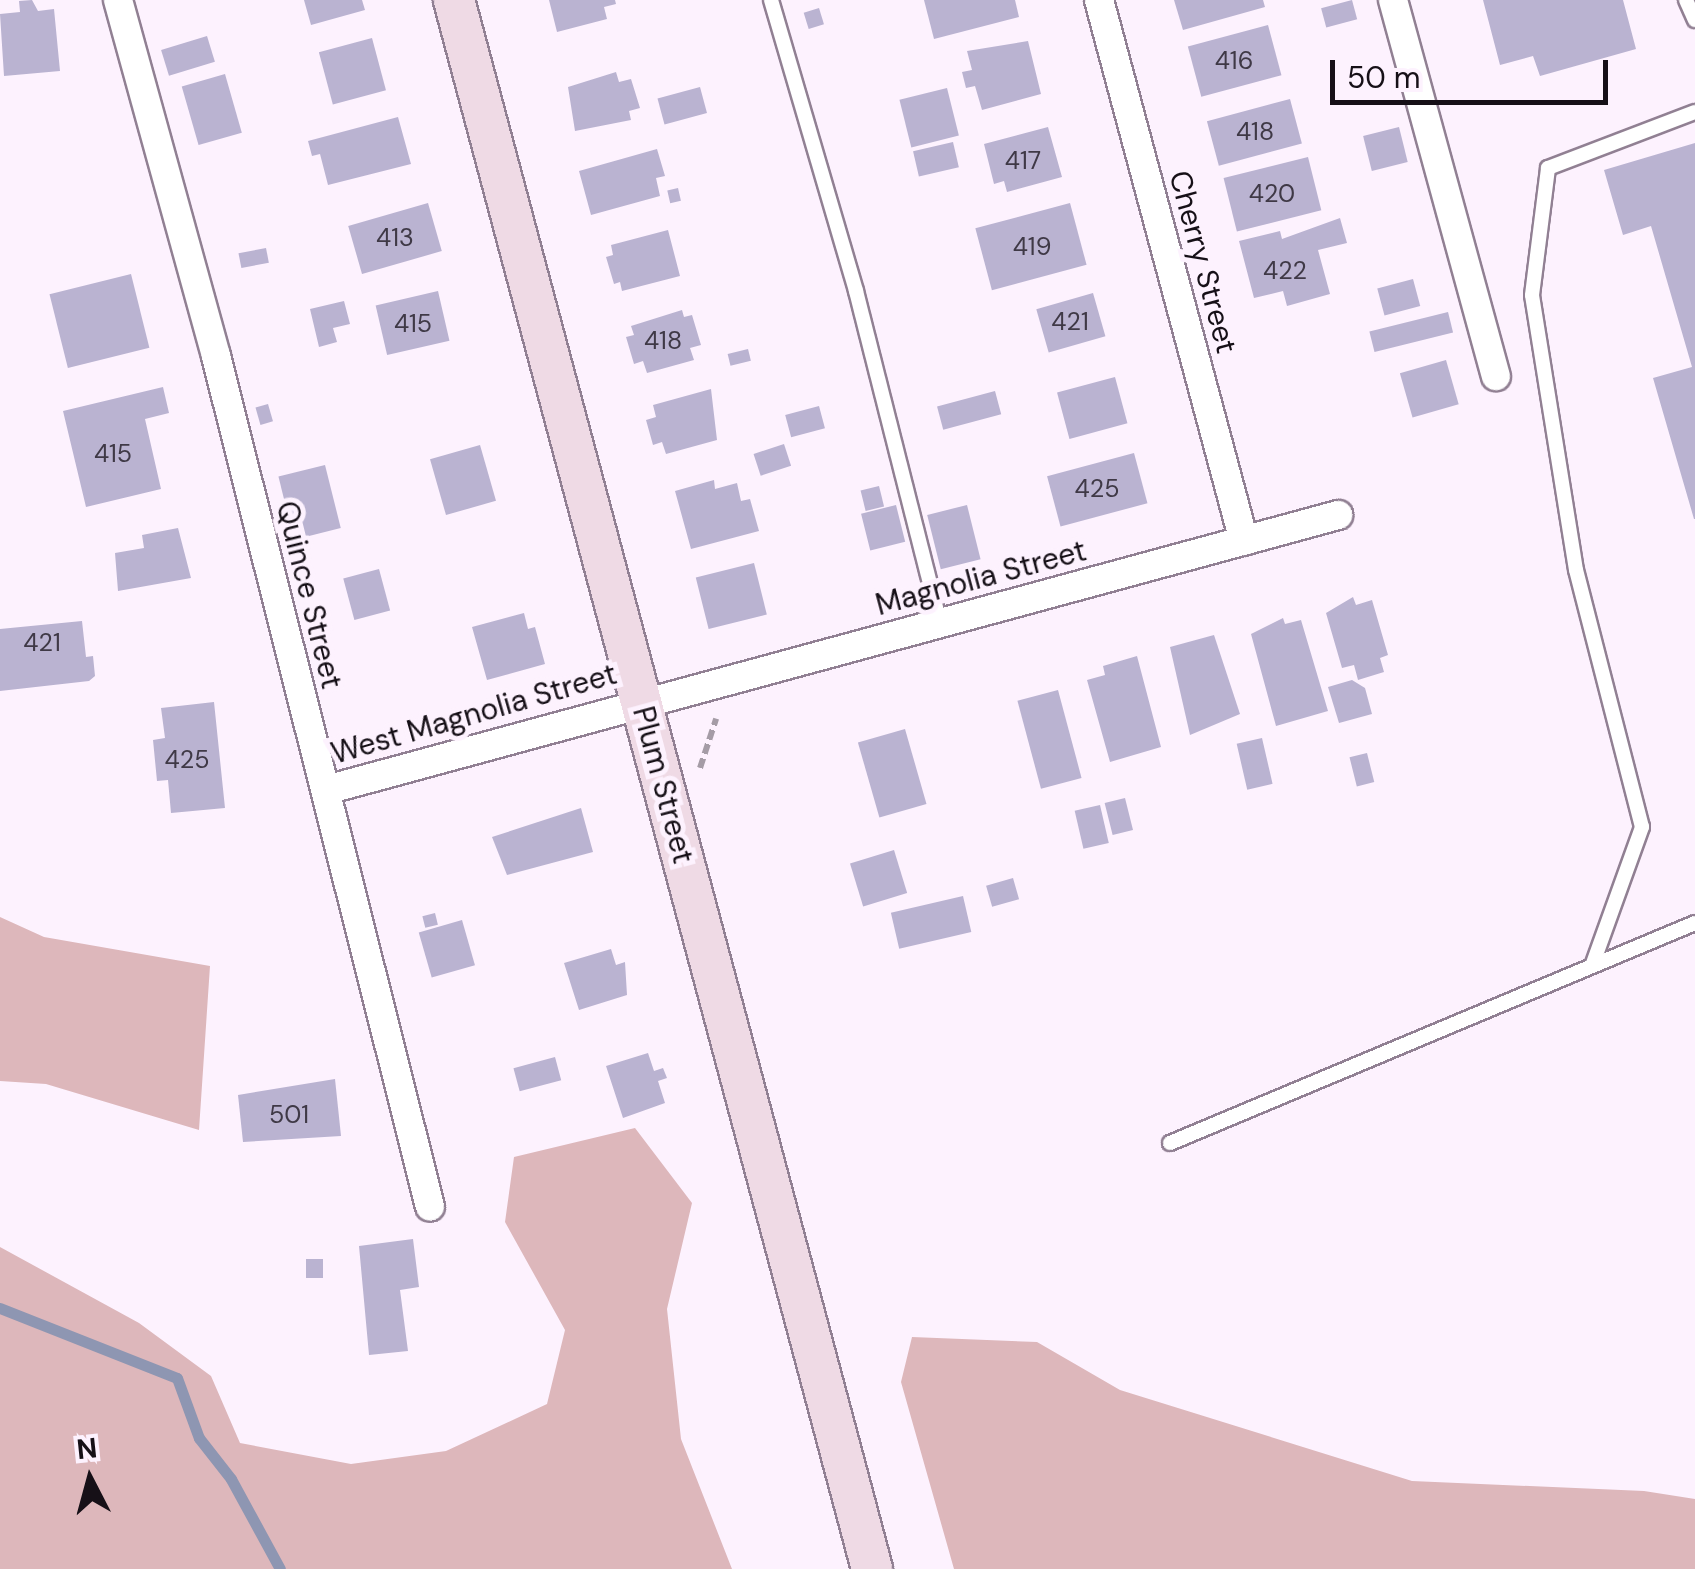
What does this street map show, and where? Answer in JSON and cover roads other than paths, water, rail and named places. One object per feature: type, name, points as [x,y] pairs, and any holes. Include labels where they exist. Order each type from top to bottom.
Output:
[{"type":"main road","name":"Plum Street","points":[[454,0],[872,1569]]},
{"type":"street","name":"Quince Street","points":[[118,0],[326,790],[430,1207]]},
{"type":"street","name":"Cherry Street","points":[[1099,0],[1244,541]]},
{"type":"street","points":[[1393,0],[1496,376]]},
{"type":"street","name":"Magnolia Street","points":[[640,702],[1338,516]]},
{"type":"street","name":"West Magnolia Street","points":[[326,790],[640,702]]},
{"type":"lane","points":[[771,0],[856,291],[940,622]]},
{"type":"lane","points":[[1686,0],[1695,20]]},
{"type":"lane","points":[[1592,966],[1642,827],[1576,570],[1532,295],[1548,168],[1695,112]]},
{"type":"lane","points":[[1170,1142],[1695,923]]},
{"type":"waterway","points":[[0,1308],[177,1378],[199,1438],[231,1479],[280,1569]]}]
